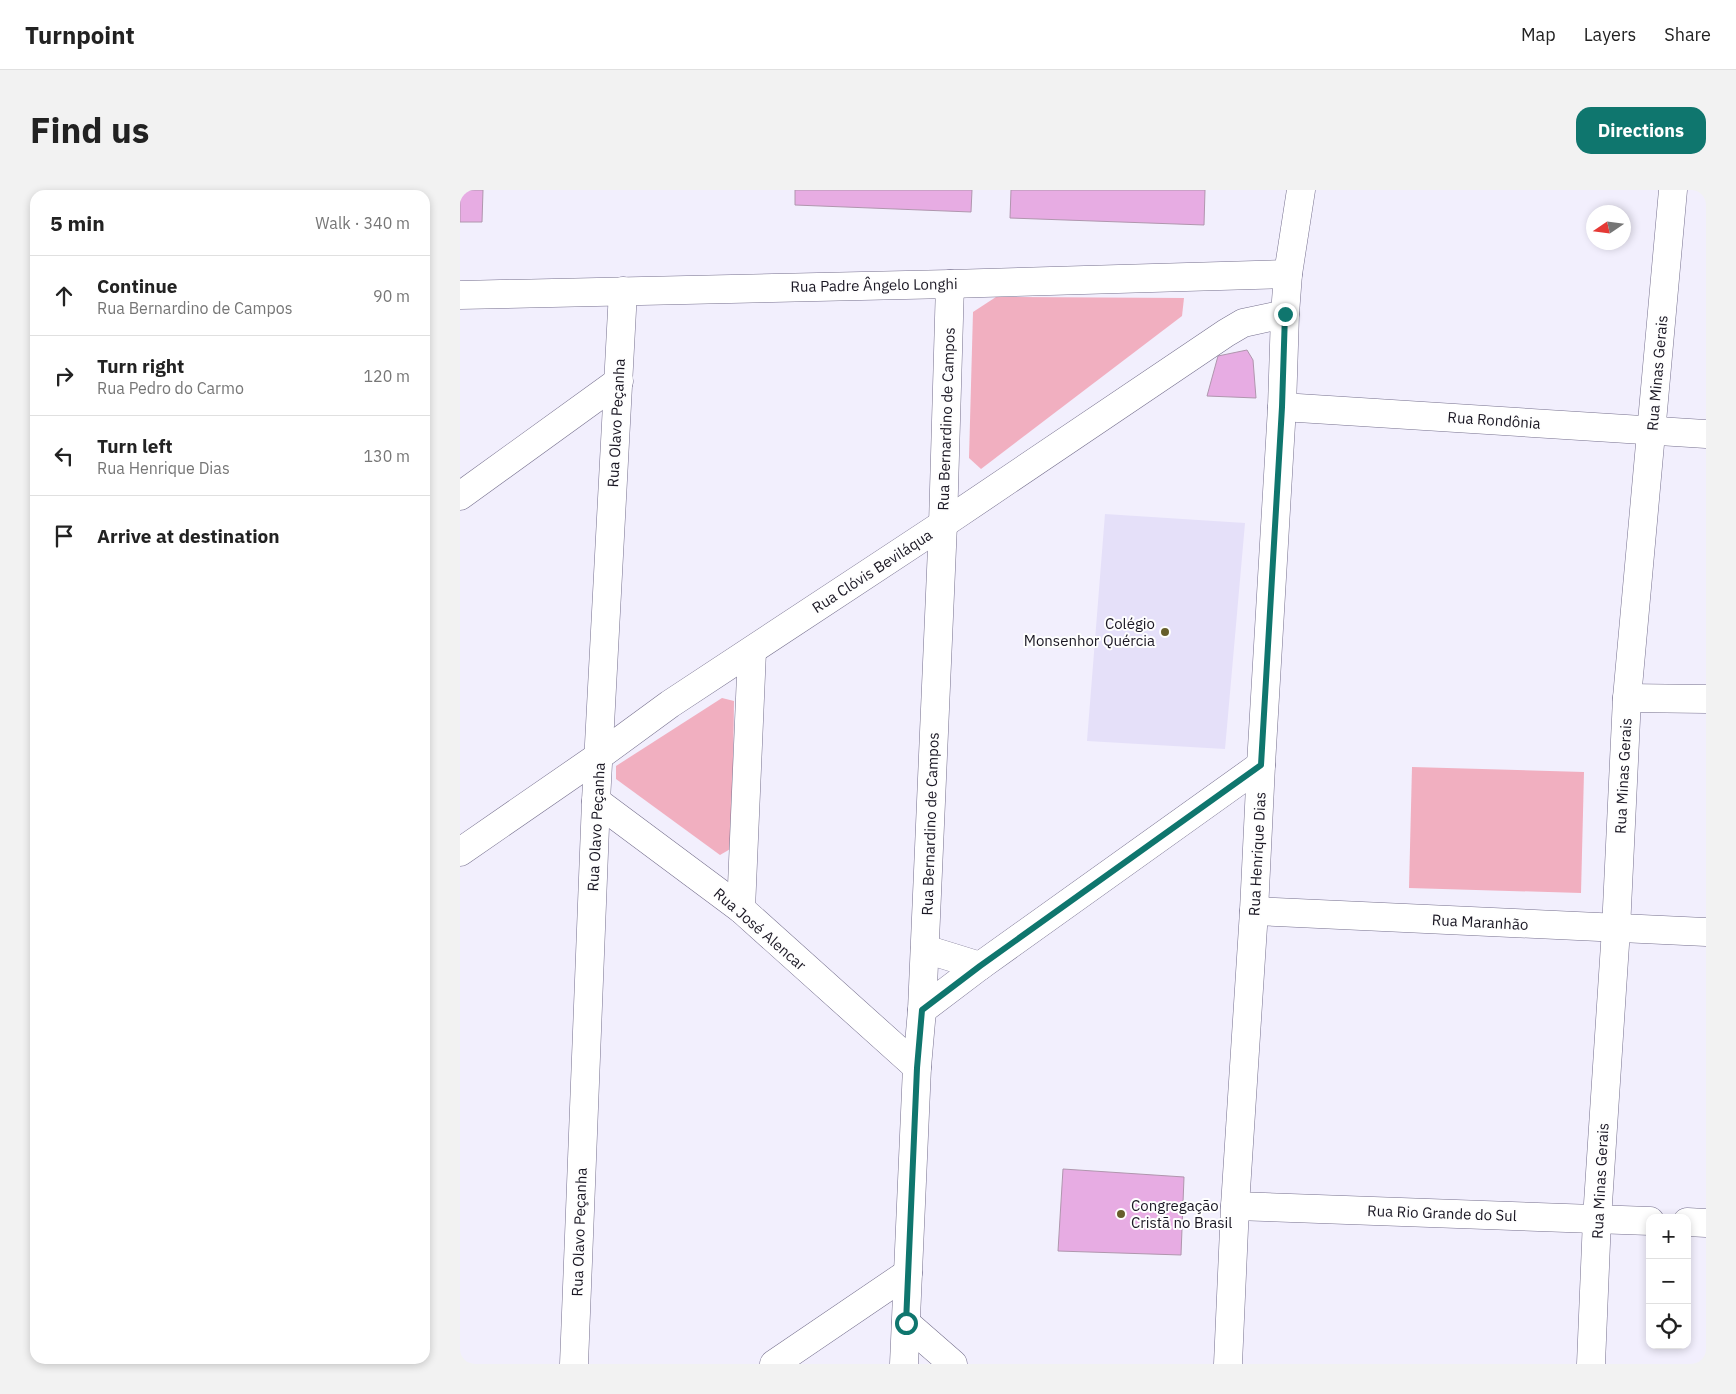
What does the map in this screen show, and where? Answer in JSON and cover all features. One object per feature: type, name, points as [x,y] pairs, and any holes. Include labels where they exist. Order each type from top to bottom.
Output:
[{"type":"street","points":[[1285,314],[1288,274],[1301,190]]},
{"type":"street","name":"Rua Minas Gerais","points":[[1591,1364],[1597,1219],[1616,929],[1627,698],[1673,190]]},
{"type":"street","name":"Rua Padre Ângelo Longhi","points":[[460,295],[1288,274]]},
{"type":"street","name":"Rua Bernardino de Campos","points":[[904,1364],[917,1068],[925,948],[943,524],[950,284]]},
{"type":"street","name":"Rua Olavo Peçanha","points":[[574,1364],[596,801],[623,291]]},
{"type":"street","name":"Rua Henrique Dias","points":[[1228,1364],[1235,1206],[1254,911],[1282,407],[1285,314]]},
{"type":"street","name":"Rua Clóvis Beviláqua","points":[[460,852],[599,756],[670,704],[943,524],[1226,333],[1243,323],[1285,314]]},
{"type":"street","points":[[460,496],[619,381]]},
{"type":"street","name":"Rua Rondônia","points":[[1282,407],[1706,434]]},
{"type":"street","points":[[741,909],[752,651]]},
{"type":"street","points":[[1627,698],[1706,699]]},
{"type":"street","points":[[922,1010],[980,966],[1261,765]]},
{"type":"street","name":"Rua José Alencar","points":[[596,801],[741,909],[917,1068]]},
{"type":"street","name":"Rua Maranhão","points":[[1254,911],[1706,932]]},
{"type":"street","points":[[925,948],[980,966]]},
{"type":"street","name":"Rua Rio Grande do Sul","points":[[1235,1206],[1646,1221]]},
{"type":"street","points":[[1691,1222],[1706,1223]]},
{"type":"street","points":[[774,1364],[908,1273]]},
{"type":"street","points":[[906,1323],[953,1364]]},
{"type":"shaded area","points":[[996,297],[1184,298],[1182,316],[981,469],[969,458],[973,312]]},
{"type":"shaded area","name":"Colégio Monsenhor Quércia","points":[[1105,514],[1245,523],[1225,749],[1087,741]]},
{"type":"shaded area","points":[[722,698],[734,701],[732,848],[720,855],[616,779],[616,766]]},
{"type":"shaded area","points":[[1412,767],[1584,772],[1581,893],[1409,888]]},
{"type":"building","points":[[460,190],[483,190],[482,222],[460,222]]},
{"type":"building","points":[[795,190],[972,190],[971,212],[795,205]]},
{"type":"building","points":[[1011,190],[1205,190],[1204,225],[1010,218]]},
{"type":"building","points":[[1247,350],[1253,360],[1256,398],[1207,396],[1218,356]]},
{"type":"building","name":"Congregação Cristã no Brasil","points":[[1063,1169],[1184,1177],[1181,1255],[1058,1251]]},
{"type":"place","name":"Colégio Monsenhor Quércia","points":[[1165,632]]},
{"type":"place","name":"Congregação Cristã no Brasil","points":[[1121,1214]]},
{"type":"route","points":[[906,1323],[917,1068],[922,1010],[980,966],[1261,765],[1282,407],[1285,314]]}]
